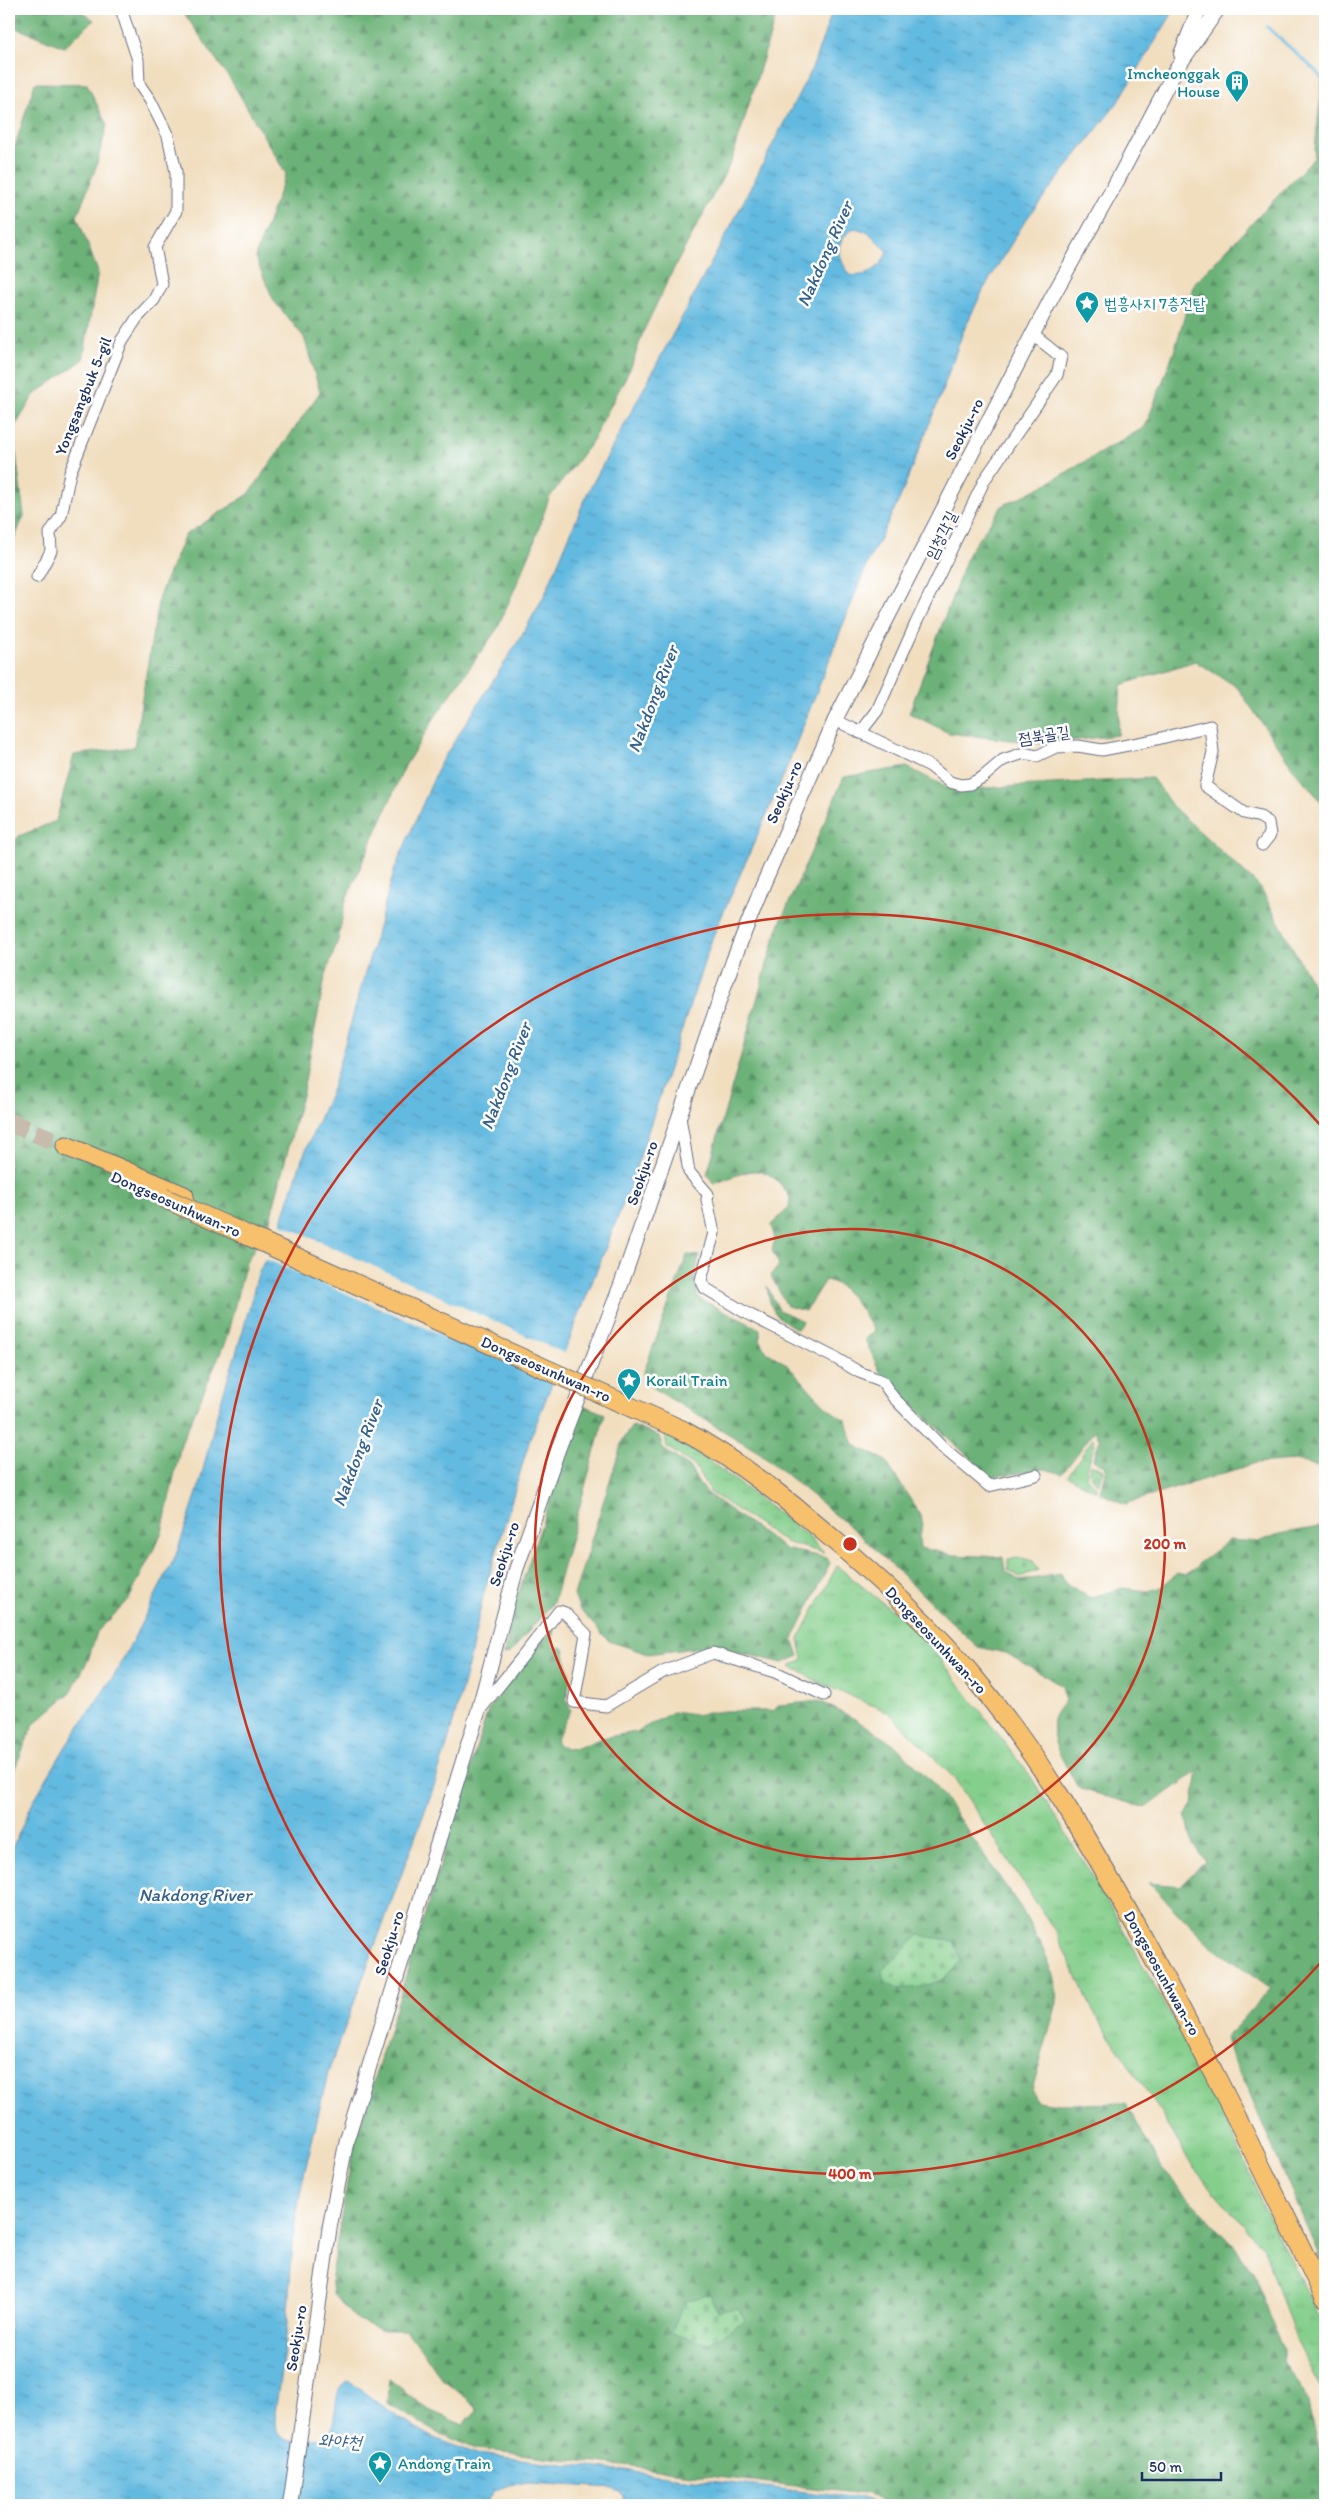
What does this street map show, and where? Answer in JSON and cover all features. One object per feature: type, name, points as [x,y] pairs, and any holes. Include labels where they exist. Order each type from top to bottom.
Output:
[{"type":"highway","name":"Dongseosunhwan-ro","points":[[1325,2275],[1199,2018],[1095,1831],[1040,1744],[980,1665],[913,1593],[795,1493],[737,1450],[686,1426],[184,1196],[65,1151],[164,1198],[686,1426],[793,1504],[908,1605],[974,1677],[1035,1756],[1090,1843],[1194,2030],[1325,2297]]},
{"type":"street","name":"Yongsangbuk 5-gil","points":[[37,577],[52,551],[50,533],[61,516],[70,473],[122,340],[137,318],[154,300],[162,284],[155,247],[176,211],[176,172],[168,136],[150,100],[139,84],[138,60],[121,9]]},
{"type":"street","points":[[1175,71],[1198,9]]},
{"type":"street","name":"Seokju-ro","points":[[290,2505],[330,2225],[347,2139],[478,1712],[519,1561],[559,1447],[622,1282],[736,952],[834,720],[1032,334],[1116,183],[1175,71],[1218,9]]},
{"type":"street","name":"임청각길","points":[[860,733],[877,711],[916,623],[985,479],[1057,375],[1061,358],[1032,334]]},
{"type":"street","name":"점북골길","points":[[834,720],[930,766],[950,782],[960,785],[970,784],[983,777],[1003,760],[1024,753],[1037,756],[1056,747],[1078,746],[1102,750],[1210,726],[1213,752],[1204,786],[1244,813],[1260,817],[1268,822],[1270,835],[1262,845]]},
{"type":"street","points":[[680,1117],[689,1172],[708,1194],[707,1200],[714,1233],[701,1280],[705,1288],[746,1313],[882,1382],[893,1397],[941,1446],[989,1486],[1036,1475]]},
{"type":"street","points":[[478,1712],[559,1610],[565,1613],[586,1634],[574,1702],[606,1706],[663,1672],[713,1653],[775,1672],[824,1695]]},
{"type":"green space","points":[[9,9],[78,9],[94,20],[64,47],[9,25]]},
{"type":"green space","points":[[183,9],[778,9],[732,160],[671,274],[644,330],[631,367],[591,443],[549,498],[532,549],[497,629],[435,717],[405,766],[345,902],[338,940],[325,977],[303,1091],[269,1224],[246,1262],[226,1340],[181,1444],[162,1532],[128,1601],[97,1632],[88,1660],[71,1692],[33,1725],[9,1782],[9,848],[19,836],[56,821],[74,755],[134,747],[159,596],[185,535],[249,494],[320,392],[304,337],[274,301],[255,257],[286,174],[232,82]]},
{"type":"green space","points":[[1325,77],[1325,806],[1295,771],[1237,687],[1195,661],[1121,685],[1118,735],[1045,744],[949,733],[909,713],[969,552],[1002,506],[1041,487],[1145,427],[1174,352],[1194,284],[1314,158],[1322,81]]},
{"type":"green space","points":[[35,83],[87,84],[107,125],[96,167],[77,216],[98,272],[83,360],[34,395],[13,430],[24,516],[9,551],[9,164]]},
{"type":"green space","points":[[907,767],[952,790],[1152,778],[1173,807],[1260,887],[1325,1008],[1325,1468],[1295,1460],[1256,1463],[1125,1504],[1100,1493],[1106,1467],[1093,1460],[1100,1440],[1095,1430],[1062,1474],[1045,1469],[991,1477],[893,1388],[880,1372],[865,1339],[874,1330],[853,1300],[840,1287],[833,1282],[825,1280],[805,1311],[787,1306],[771,1276],[779,1265],[772,1250],[775,1239],[771,1225],[789,1208],[790,1197],[781,1185],[765,1172],[748,1172],[714,1184],[707,1174],[777,930],[844,777]]},
{"type":"green space","points":[[687,1255],[699,1256],[695,1278],[698,1298],[760,1329],[763,1347],[795,1372],[829,1409],[846,1420],[854,1445],[885,1460],[919,1513],[923,1525],[919,1537],[920,1548],[954,1555],[1003,1557],[1005,1571],[1020,1581],[1061,1574],[1065,1583],[1090,1598],[1122,1588],[1148,1591],[1162,1587],[1177,1573],[1185,1575],[1198,1567],[1199,1563],[1229,1540],[1258,1542],[1279,1534],[1325,1526],[1325,2269],[1247,2088],[1232,2059],[1226,2038],[1271,1988],[1209,1944],[1149,1883],[1180,1886],[1206,1861],[1193,1845],[1186,1815],[1193,1803],[1198,1771],[1146,1808],[1078,1788],[1060,1755],[1054,1738],[1053,1720],[1056,1712],[1065,1700],[1062,1686],[1006,1653],[978,1647],[859,1534],[760,1453],[651,1387],[643,1374]]},
{"type":"green space","points":[[767,1286],[779,1310],[803,1321],[797,1329],[778,1316],[772,1308]]},
{"type":"green space","points":[[582,1405],[605,1414],[553,1603],[510,1653],[504,1655],[514,1607]]},
{"type":"green space","points":[[632,1426],[659,1436],[663,1449],[689,1467],[705,1492],[785,1549],[827,1558],[830,1563],[793,1639],[799,1656],[783,1663],[710,1646],[648,1654],[609,1641],[580,1610],[574,1595],[623,1439]]},
{"type":"green space","points":[[665,1434],[707,1459],[809,1537],[824,1553],[785,1542],[710,1492],[695,1466],[667,1447]]},
{"type":"green space","points":[[1093,1438],[1095,1444],[1086,1477],[1096,1487],[1096,1491],[1068,1476]]},
{"type":"green space","points":[[1091,1464],[1103,1470],[1098,1485],[1090,1477]]},
{"type":"green space","points":[[1022,1558],[1033,1561],[1038,1570],[1020,1577],[1008,1570],[1008,1559]]},
{"type":"green space","points":[[837,1566],[920,1633],[1029,1774],[1098,1885],[1210,2085],[1270,2220],[1325,2330],[1325,2396],[1297,2342],[1264,2249],[1192,2166],[1160,2111],[1094,2013],[1055,1931],[955,1779],[888,1712],[822,1684],[790,1666],[803,1659],[799,1639]]},
{"type":"green space","points":[[554,1625],[552,1646],[564,1648],[570,1679],[566,1701],[571,1710],[556,1739],[558,1745],[566,1749],[580,1747],[602,1738],[636,1732],[673,1712],[694,1715],[724,1711],[773,1711],[780,1705],[819,1701],[853,1718],[894,1744],[936,1786],[1021,1908],[1044,1951],[1055,1978],[1057,2003],[1032,2090],[1036,2101],[1059,2104],[1126,2103],[1161,2168],[1236,2248],[1253,2272],[1283,2351],[1283,2361],[1309,2402],[1319,2450],[1325,2453],[1325,2505],[893,2505],[864,2494],[476,2449],[438,2433],[387,2403],[389,2379],[429,2410],[463,2425],[477,2410],[476,2406],[443,2379],[408,2333],[408,2330],[380,2330],[354,2318],[333,2293],[331,2275],[354,2144],[488,1710]]},
{"type":"green space","points":[[919,1935],[954,1941],[961,1961],[944,1979],[922,1987],[898,1989],[884,1982],[882,1971]]},
{"type":"green space","points":[[710,2294],[718,2312],[738,2308],[745,2320],[708,2344],[671,2333],[684,2302]]},
{"type":"water","name":"Nakdong River","points":[[833,9],[1175,9],[1118,102],[1025,221],[983,290],[963,332],[940,397],[899,500],[867,564],[783,777],[713,936],[629,1189],[530,1439],[483,1596],[470,1658],[448,1742],[433,1789],[328,2073],[303,2179],[294,2228],[286,2336],[275,2413],[277,2431],[284,2439],[308,2440],[323,2437],[331,2430],[340,2389],[348,2381],[401,2419],[434,2438],[477,2454],[858,2498],[878,2505],[624,2505],[624,2496],[621,2491],[613,2488],[528,2483],[510,2485],[495,2490],[488,2498],[489,2505],[9,2505],[9,1855],[34,1800],[66,1746],[117,1671],[176,1555],[198,1490],[217,1414],[258,1274],[278,1233],[302,1159],[332,1089],[395,868],[441,762],[521,637],[545,594],[587,494],[733,222],[813,66]],"holes":[[[855,228],[868,232],[887,251],[885,257],[878,267],[868,273],[856,276],[850,275],[841,256],[841,243],[848,232]]]},
{"type":"pier","points":[[279,1223],[566,1354],[555,1383],[263,1258]]},
{"type":"waterway","points":[[1267,27],[1318,73],[1325,83]]},
{"type":"tunnel","points":[[9,1122],[66,1146]]},
{"type":"place","name":"Imcheonggak House","points":[[1237,103]]},
{"type":"place","name":"법흥사지 7층전탑","points":[[1087,324]]},
{"type":"place","name":"Korail Train","points":[[629,1401]]},
{"type":"place","name":"Andong Train","points":[[380,2484]]},
{"type":"water label","name":"와야천","points":[[340,2441]]}]
